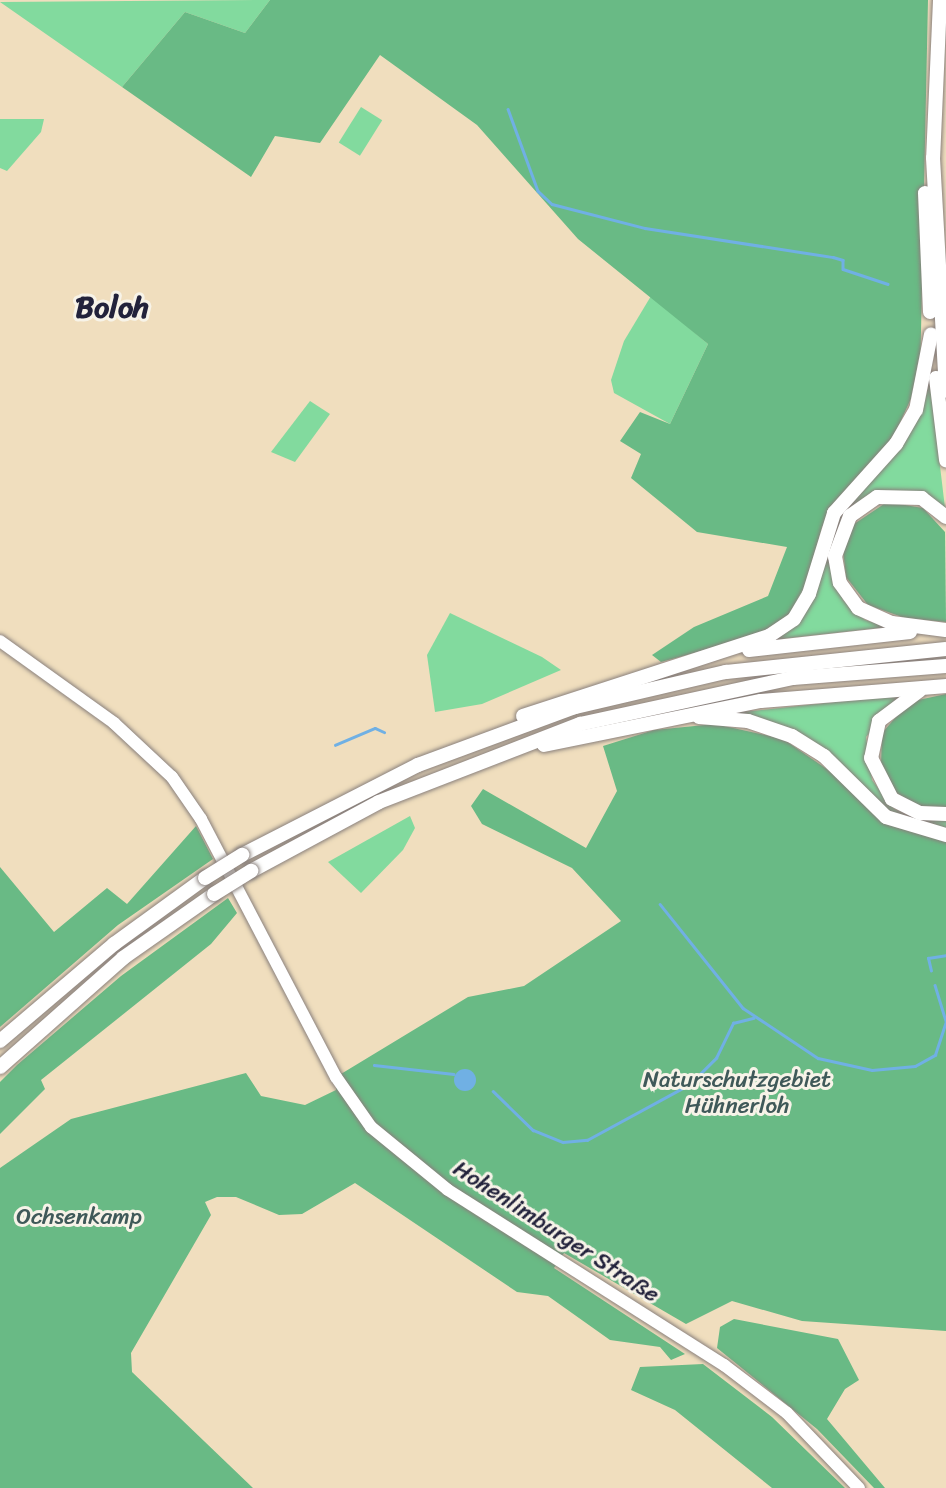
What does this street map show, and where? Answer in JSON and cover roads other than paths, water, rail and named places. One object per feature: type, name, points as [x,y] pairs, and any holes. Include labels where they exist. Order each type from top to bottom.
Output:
[{"type":"highway","points":[[940,0],[924,218],[932,334],[946,460]]},
{"type":"highway","points":[[934,87],[935,246],[946,391]]},
{"type":"highway","points":[[492,736],[533,710],[769,636],[803,608],[834,513],[896,444],[916,410],[932,334]]},
{"type":"highway","points":[[946,517],[922,498],[877,497],[850,516],[835,556],[840,583],[858,608],[892,623],[946,630]]},
{"type":"highway","points":[[699,659],[854,635],[946,630]]},
{"type":"highway","points":[[0,1041],[73,976],[205,878],[242,855],[387,779],[492,736],[575,707],[714,674],[946,649]]},
{"type":"highway","points":[[0,1067],[123,958],[214,894],[379,802],[494,754],[676,699],[793,678],[946,666]]},
{"type":"highway","points":[[494,754],[761,701],[946,686]]},
{"type":"highway","points":[[930,687],[887,710],[874,732],[871,758],[882,788],[898,803],[946,814]]},
{"type":"highway","points":[[677,716],[748,721],[792,736],[824,756],[886,817],[946,835]]},
{"type":"main road","name":"Hohenlimburger Straße","points":[[0,641],[114,723],[172,777],[279,969],[335,1077],[398,1152],[724,1365],[787,1413],[859,1488]]},
{"type":"water","points":[[465,1069],[473,1072],[476,1080],[473,1088],[465,1091],[457,1088],[454,1080],[457,1072]]},
{"type":"waterway","points":[[508,109],[538,191],[552,204],[645,228],[833,257],[843,260],[843,269],[888,284]]},
{"type":"waterway","points":[[335,745],[375,728],[384,732]]},
{"type":"waterway","points":[[660,904],[743,1008],[818,1058],[872,1070],[915,1066],[935,1055],[946,1021]]},
{"type":"waterway","points":[[931,971],[928,958],[946,955]]},
{"type":"waterway","points":[[935,985],[946,1020]]},
{"type":"waterway","points":[[493,1091],[533,1130],[563,1142],[587,1140],[690,1084],[716,1058],[733,1023],[753,1018]]},
{"type":"waterway","points":[[374,1065],[453,1074]]},
{"type":"district","name":"Boloh","points":[[112,307]]},
{"type":"park label","name":"Naturschutzgebiet Hühnerloh","points":[[737,1093]]},
{"type":"park label","name":"Ochsenkamp","points":[[79,1217]]}]
